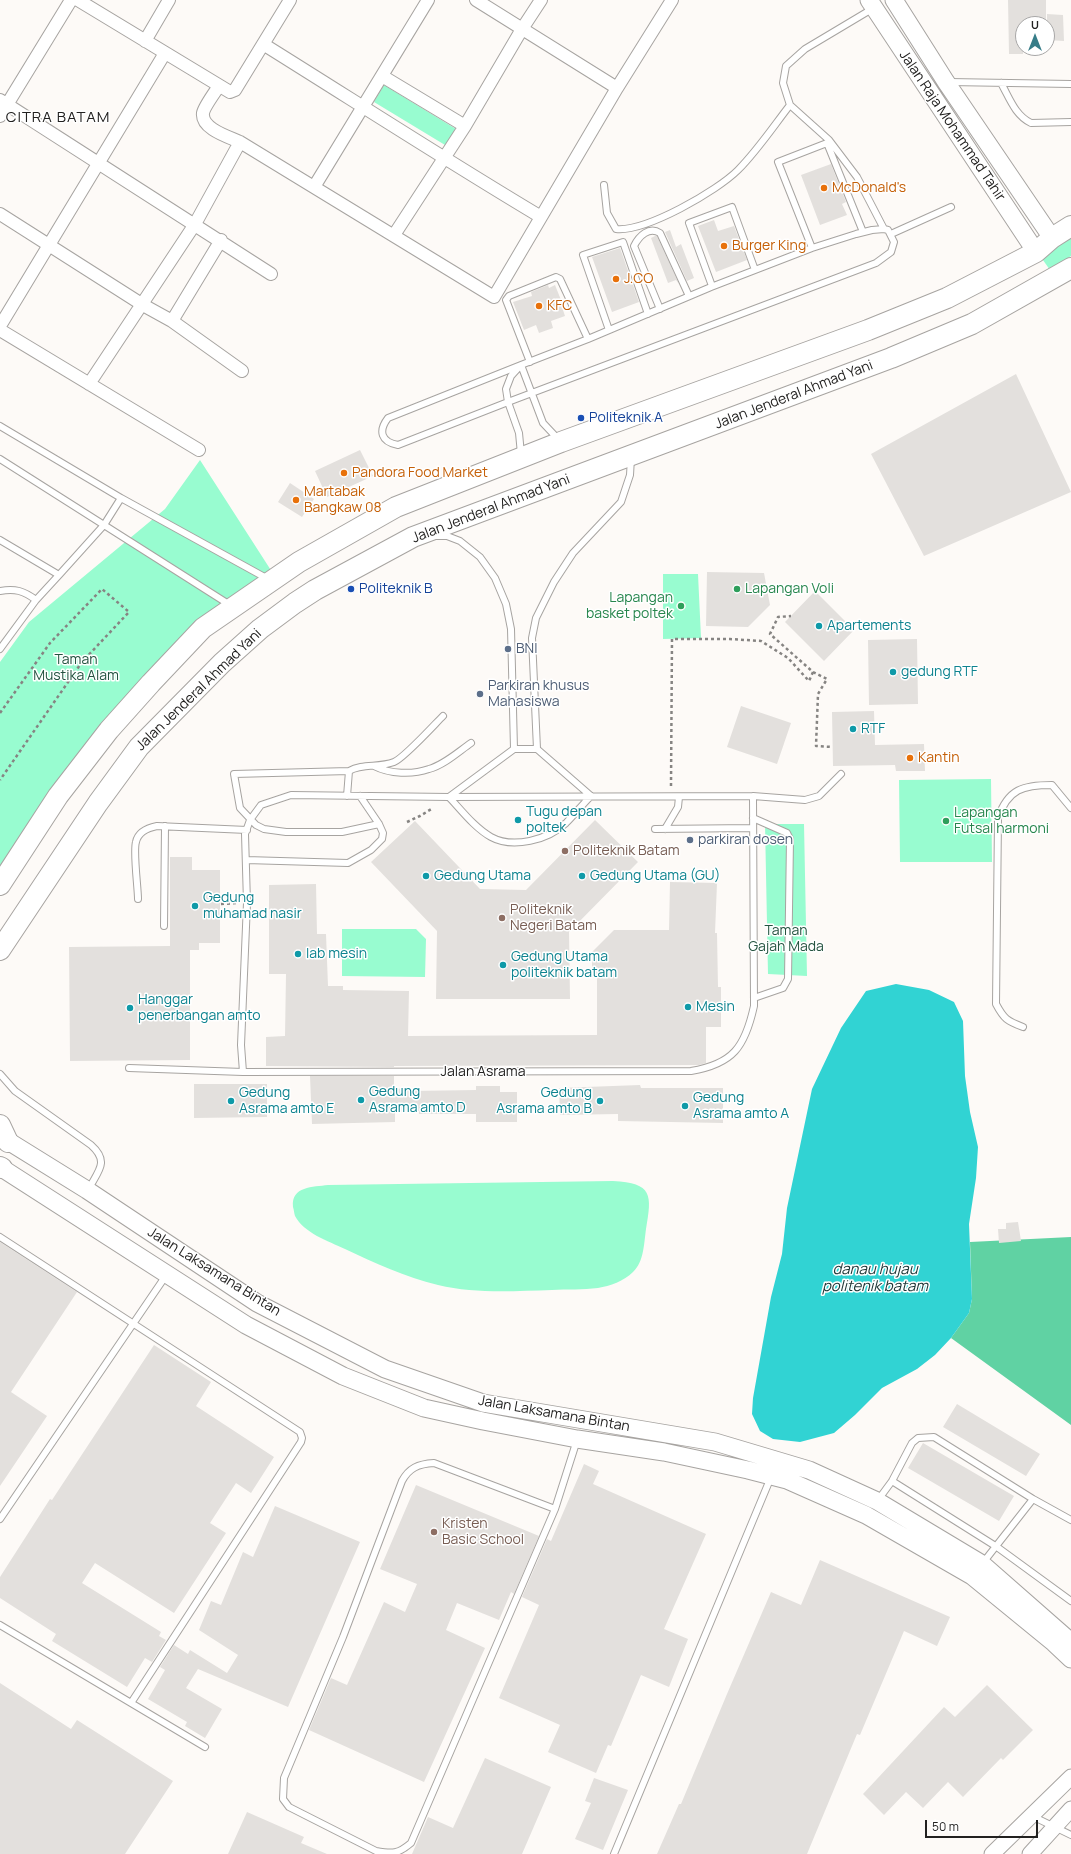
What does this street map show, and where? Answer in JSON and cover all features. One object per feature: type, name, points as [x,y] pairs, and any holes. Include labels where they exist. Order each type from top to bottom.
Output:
[{"type":"highway","points":[[0,885],[58,796],[109,730],[203,628],[299,562],[396,507],[561,442],[875,327],[947,298],[1036,252],[1052,238],[1071,226]]},
{"type":"highway","name":"Jalan Jenderal Ahmad Yani","points":[[0,950],[98,803],[139,747],[222,663],[260,629],[315,590],[413,538],[890,358],[972,324],[1069,273]]},
{"type":"highway","points":[[299,562],[300,578],[303,583],[315,590]]},
{"type":"main road","name":"Jalan Raja Mohammad Tahir","points":[[894,0],[946,82],[1052,238]]},
{"type":"main road","name":"Jalan Raja Mohammad Tahir","points":[[871,4],[1036,252]]},
{"type":"main road","name":"Jalan Laksamana Bintan","points":[[3,1134],[257,1303],[385,1369],[483,1403],[715,1442],[809,1470],[977,1570],[1071,1642]]},
{"type":"main road","name":"Jalan Laksamana Bintan","points":[[1,1168],[246,1325],[343,1376],[424,1408],[577,1439],[664,1452],[772,1475],[872,1508]]},
{"type":"main road","points":[[246,1325],[257,1303]]},
{"type":"main road","name":"Jalan Laksamana Bintan","points":[[977,1570],[1071,1659]]},
{"type":"street","points":[[0,116],[4,102],[71,0]]},
{"type":"street","points":[[78,0],[230,92],[235,90],[290,0]]},
{"type":"street","points":[[145,41],[170,0]]},
{"type":"street","points":[[314,187],[428,0]]},
{"type":"street","points":[[476,0],[617,88]]},
{"type":"street","points":[[394,235],[465,126],[522,29],[541,0]]},
{"type":"street","points":[[219,86],[203,112],[203,120],[208,126],[240,142],[494,297],[617,88],[672,0]]},
{"type":"street","points":[[263,44],[444,159],[541,218]]},
{"type":"street","points":[[0,326],[165,53]]},
{"type":"street","points":[[382,76],[465,126]]},
{"type":"street","points":[[4,102],[271,274]]},
{"type":"street","points":[[90,384],[195,224],[240,142]]},
{"type":"street","points":[[0,214],[172,322],[242,371]]},
{"type":"street","points":[[172,322],[220,240]]},
{"type":"street","points":[[0,330],[199,450]]},
{"type":"street","points":[[992,1854],[1071,1777]]},
{"type":"street","points":[[1030,1854],[1071,1809]]},
{"type":"lane","points":[[871,4],[805,49],[786,66],[783,83],[790,105],[829,140],[857,177],[884,229],[888,230],[894,242],[891,252],[876,263],[531,393],[398,445],[390,444],[383,436],[382,426],[388,418],[588,339],[712,286],[812,248],[863,232],[884,229]]},
{"type":"lane","points":[[946,82],[1071,84]]},
{"type":"lane","points":[[1002,83],[1019,116],[1025,120],[1031,123],[1071,122]]},
{"type":"lane","points":[[604,185],[607,213],[616,229],[627,230],[663,217],[706,194],[738,170],[790,105]]},
{"type":"lane","points":[[812,248],[778,162],[827,143],[863,232]]},
{"type":"lane","points":[[712,286],[689,223],[732,207],[755,270]]},
{"type":"lane","points":[[890,234],[951,207]]},
{"type":"lane","points":[[660,309],[634,246],[638,238],[645,232],[657,231],[662,235],[689,296]]},
{"type":"lane","points":[[609,330],[583,255],[623,242],[648,314]]},
{"type":"lane","points":[[530,362],[506,300],[510,296],[556,277],[560,279],[588,339]]},
{"type":"lane","points":[[521,365],[543,424],[561,442]]},
{"type":"lane","points":[[521,365],[511,376],[506,389],[508,402],[519,433],[521,458]]},
{"type":"lane","points":[[0,426],[121,498],[271,580]]},
{"type":"lane","points":[[537,749],[532,638],[536,618],[554,582],[574,553],[621,502],[630,475],[631,457]]},
{"type":"lane","points":[[0,459],[233,607]]},
{"type":"lane","points":[[0,649],[36,600],[104,525],[121,498]]},
{"type":"lane","points":[[413,538],[447,536],[460,541],[480,557],[495,578],[506,604],[511,629],[514,749]]},
{"type":"lane","points":[[0,540],[59,575]]},
{"type":"lane","points":[[0,591],[11,589],[25,591],[36,600]]},
{"type":"lane","points":[[379,824],[342,832],[286,832],[264,829],[256,825],[240,808],[234,774],[349,771],[358,766],[374,766],[396,761],[443,716]]},
{"type":"lane","points":[[374,766],[384,771],[397,772],[429,769],[471,743]]},
{"type":"lane","points":[[449,797],[514,749],[537,749],[590,796]]},
{"type":"lane","points":[[347,796],[349,771]]},
{"type":"lane","points":[[243,1072],[241,1045],[247,903],[247,830],[251,819],[261,805],[291,795],[449,797],[754,796],[805,800],[814,798],[824,792],[841,774]]},
{"type":"lane","points":[[1023,1027],[1008,1022],[1001,1014],[996,1004],[998,818],[1002,806],[1011,794],[1022,787],[1052,785],[1071,808]]},
{"type":"lane","points":[[246,860],[348,863],[371,850],[382,839],[383,833],[379,824],[360,796]]},
{"type":"lane","points":[[449,797],[482,830],[491,837],[507,843],[531,840],[551,833],[565,824],[590,796]]},
{"type":"lane","name":"Jalan Asrama","points":[[129,1068],[228,1070],[243,1072],[691,1071],[709,1068],[719,1064],[730,1057],[747,1033],[754,998],[754,796]]},
{"type":"lane","points":[[665,828],[678,807],[679,797]]},
{"type":"lane","points":[[753,818],[787,833],[790,838],[788,979],[783,988],[754,998]]},
{"type":"lane","points":[[138,899],[135,842],[141,832],[147,828],[165,826],[247,830]]},
{"type":"lane","points":[[164,926],[165,826]]},
{"type":"lane","points":[[655,829],[753,828]]},
{"type":"lane","points":[[0,1074],[15,1091],[99,1152],[102,1158],[102,1164],[87,1190]]},
{"type":"lane","points":[[0,1237],[300,1432],[302,1438],[131,1703]]},
{"type":"lane","points":[[0,1519],[134,1325],[167,1274]]},
{"type":"lane","points":[[872,1508],[892,1482],[912,1443],[918,1438],[934,1437],[1033,1499],[1071,1520]]},
{"type":"lane","points":[[555,1509],[434,1463],[421,1464],[407,1471],[342,1637],[284,1778],[282,1799],[289,1807],[376,1851],[390,1854],[400,1851],[410,1843],[555,1509],[577,1439]]},
{"type":"lane","points":[[614,1854],[772,1475]]},
{"type":"lane","points":[[892,1482],[997,1547],[1071,1601]]},
{"type":"lane","points":[[977,1570],[997,1547],[1033,1499]]},
{"type":"lane","points":[[0,1625],[205,1747]]},
{"type":"lane","points":[[1032,1816],[1071,1835]]},
{"type":"path","points":[[0,713],[50,643],[102,589],[129,612],[82,662],[0,780]]},
{"type":"path","points":[[791,616],[778,617],[770,634],[814,672],[827,679],[818,694],[816,746],[832,747]]},
{"type":"path","points":[[671,797],[672,639],[730,639],[761,642],[788,658],[809,681],[814,672]]},
{"type":"path","points":[[407,822],[420,816],[449,797]]},
{"type":"path","points":[[220,904],[247,903]]},
{"type":"green space","points":[[384,85],[456,129],[445,145],[374,102]]},
{"type":"green space","points":[[1071,231],[1071,256],[1050,270],[1038,253]]},
{"type":"green space","name":"Taman Mustika Alam","points":[[200,460],[274,575],[151,683],[0,885],[0,662],[29,622],[165,509]]},
{"type":"green space","name":"Lapangan basket poltek","points":[[663,574],[698,574],[701,638],[663,639]]},
{"type":"green space","name":"Lapangan Futsal harmoni","points":[[991,779],[992,862],[900,862],[899,780]]},
{"type":"green space","name":"Taman Gajah Mada","points":[[765,824],[804,824],[807,976],[768,974]]},
{"type":"green space","points":[[342,929],[416,929],[426,939],[425,977],[342,976]]},
{"type":"green space","points":[[626,1182],[636,1185],[643,1188],[647,1193],[649,1207],[643,1252],[637,1268],[629,1275],[612,1284],[592,1289],[480,1291],[452,1288],[426,1282],[402,1274],[317,1236],[299,1222],[295,1216],[293,1207],[293,1200],[299,1191],[310,1187],[328,1185]]},
{"type":"green space","points":[[1071,1237],[1071,1425],[951,1338],[969,1313],[972,1299],[970,1242]]},
{"type":"water","name":"danau hujau politenik batam","points":[[896,984],[929,990],[954,1002],[963,1021],[965,1076],[970,1112],[978,1147],[976,1178],[969,1224],[972,1299],[969,1313],[951,1338],[935,1355],[917,1369],[882,1388],[855,1415],[834,1433],[800,1442],[773,1439],[760,1431],[752,1414],[753,1398],[771,1297],[782,1254],[787,1208],[812,1089],[841,1028],[866,991]]},
{"type":"building","points":[[1008,0],[1046,0],[1046,16],[1015,16],[1015,54],[1009,54]]},
{"type":"building","points":[[1047,14],[1063,15],[1064,41],[1055,40],[1055,16],[1047,16]]},
{"type":"building","name":"McDonald's","points":[[831,164],[846,202],[842,204],[847,215],[820,225],[801,175]]},
{"type":"building","name":"Burger King","points":[[714,220],[718,231],[734,226],[747,260],[716,272],[698,226]]},
{"type":"building","points":[[670,230],[676,247],[681,244],[694,278],[687,281],[665,232]]},
{"type":"building","points":[[657,236],[679,284],[676,280],[668,283],[651,238]]},
{"type":"building","name":"J.CO","points":[[620,248],[639,302],[612,312],[592,257]]},
{"type":"building","name":"KFC","points":[[548,285],[549,288],[555,285],[565,310],[563,310],[565,316],[551,321],[553,328],[539,333],[536,325],[524,330],[513,302],[532,296],[531,292]]},
{"type":"building","points":[[1016,374],[1071,492],[924,556],[871,454]]},
{"type":"building","name":"Pandora Food Market","points":[[360,450],[373,476],[327,497],[315,471]]},
{"type":"building","name":"Martabak Bangkaw 08","points":[[290,483],[314,499],[302,517],[278,502]]},
{"type":"building","name":"Lapangan Voli","points":[[707,572],[764,573],[770,605],[748,627],[706,626]]},
{"type":"building","name":"Apartements","points":[[815,591],[854,630],[824,661],[785,622]]},
{"type":"building","name":"gedung RTF","points":[[917,639],[918,704],[869,705],[868,640]]},
{"type":"building","points":[[741,706],[791,723],[777,764],[727,747]]},
{"type":"building","name":"RTF","points":[[874,711],[875,745],[924,744],[925,771],[896,771],[895,765],[833,766],[832,712]]},
{"type":"building","points":[[595,820],[638,862],[569,932],[570,999],[436,999],[437,931],[371,862],[415,821],[480,889],[526,890]]},
{"type":"building","name":"Hanggar penerbangan amto","points":[[170,857],[192,857],[192,870],[220,870],[220,943],[199,943],[199,950],[190,950],[190,1060],[70,1061],[69,947],[170,946]]},
{"type":"building","points":[[670,882],[717,883],[715,933],[717,933],[718,987],[721,987],[721,1027],[706,1027],[706,1063],[699,1065],[394,1067],[266,1066],[266,1037],[285,1036],[286,974],[269,974],[269,885],[316,884],[317,934],[326,934],[328,986],[343,986],[343,990],[409,991],[408,1036],[597,1035],[597,977],[592,977],[592,952],[614,930],[669,930]]},
{"type":"building","points":[[310,1076],[394,1076],[394,1089],[411,1088],[411,1091],[476,1090],[476,1086],[500,1086],[500,1092],[517,1092],[517,1122],[476,1122],[476,1114],[419,1114],[419,1111],[395,1112],[395,1122],[312,1124]]},
{"type":"building","name":"Gedung Asrama amto E","points":[[194,1084],[267,1084],[267,1117],[194,1118]]},
{"type":"building","points":[[640,1085],[641,1088],[723,1088],[723,1123],[618,1121],[618,1114],[560,1115],[559,1088]]},
{"type":"building","points":[[1018,1222],[1021,1241],[999,1243],[998,1229],[1006,1229],[1006,1223]]},
{"type":"building","points":[[0,1242],[77,1292],[11,1392],[47,1416],[0,1486]]},
{"type":"building","points":[[154,1345],[211,1382],[196,1406],[274,1457],[251,1493],[236,1483],[210,1523],[226,1533],[174,1613],[95,1563],[82,1583],[161,1632],[159,1636],[166,1640],[152,1662],[145,1658],[127,1687],[52,1641],[56,1634],[0,1598],[0,1577],[50,1499],[52,1500]]},
{"type":"building","points":[[957,1404],[1040,1454],[1026,1476],[943,1427]]},
{"type":"building","points":[[923,1443],[1014,1496],[999,1521],[908,1468]]},
{"type":"building","points":[[584,1464],[599,1471],[593,1484],[706,1534],[664,1629],[688,1639],[669,1687],[641,1675],[611,1746],[608,1745],[596,1773],[548,1752],[560,1725],[499,1698],[539,1605],[522,1597],[547,1539],[551,1541]]},
{"type":"building","points":[[416,1485],[539,1536],[514,1594],[511,1592],[499,1620],[457,1603],[446,1630],[485,1648],[424,1782],[309,1730],[331,1678],[347,1685],[384,1602],[405,1612],[417,1584],[380,1569]]},
{"type":"building","points":[[275,1506],[360,1542],[288,1707],[198,1669],[186,1688],[222,1709],[205,1738],[185,1726],[187,1722],[148,1699],[165,1670],[160,1667],[174,1645],[188,1654],[190,1650],[227,1673],[238,1655],[199,1630],[211,1601],[221,1605],[243,1552],[253,1557]]},
{"type":"building","points":[[820,1560],[950,1617],[937,1646],[904,1631],[860,1735],[857,1734],[807,1854],[657,1854],[679,1804],[681,1804],[771,1592],[801,1605]]},
{"type":"building","points":[[0,1683],[71,1729],[77,1720],[173,1781],[125,1854],[0,1854]]},
{"type":"building","points":[[987,1685],[1033,1730],[1003,1760],[1001,1758],[963,1797],[948,1782],[923,1808],[906,1792],[884,1815],[863,1794],[944,1707],[955,1717]]},
{"type":"building","points":[[485,1758],[551,1787],[522,1854],[412,1854],[428,1817],[453,1828]]},
{"type":"building","points":[[594,1778],[628,1790],[603,1850],[575,1839],[591,1803],[585,1801]]},
{"type":"building","points":[[247,1812],[304,1837],[301,1843],[327,1854],[228,1854]]},
{"type":"place","name":"McDonald's","points":[[824,188]]},
{"type":"place","name":"Burger King","points":[[724,246]]},
{"type":"place","name":"J.CO","points":[[616,279]]},
{"type":"place","name":"KFC","points":[[539,306]]},
{"type":"place","name":"Politeknik A","points":[[581,418]]},
{"type":"place","name":"Pandora Food Market","points":[[344,473]]},
{"type":"place","name":"Martabak Bangkaw 08","points":[[296,500]]},
{"type":"place","name":"Politeknik B","points":[[351,589]]},
{"type":"place","name":"Lapangan Voli","points":[[737,589]]},
{"type":"place","name":"Lapangan basket poltek","points":[[681,606]]},
{"type":"place","name":"Apartements","points":[[819,626]]},
{"type":"place","name":"BNI","points":[[508,649]]},
{"type":"place","name":"gedung RTF","points":[[893,672]]},
{"type":"place","name":"Parkiran khusus Mahasiswa","points":[[480,694]]},
{"type":"place","name":"RTF","points":[[853,729]]},
{"type":"place","name":"Kantin","points":[[910,758]]},
{"type":"place","name":"Tugu depan poltek","points":[[518,820]]},
{"type":"place","name":"Lapangan Futsal harmoni","points":[[946,821]]},
{"type":"place","name":"parkiran dosen","points":[[690,840]]},
{"type":"place","name":"Politeknik Batam","points":[[565,851]]},
{"type":"place","name":"Gedung Utama","points":[[426,876]]},
{"type":"place","name":"Gedung Utama (GU)","points":[[582,876]]},
{"type":"place","name":"Gedung muhamad nasir","points":[[195,906]]},
{"type":"place","name":"Politeknik Negeri Batam","points":[[502,918]]},
{"type":"place","name":"lab mesin","points":[[298,954]]},
{"type":"place","name":"Gedung Utama politeknik batam","points":[[503,965]]},
{"type":"place","name":"Mesin","points":[[688,1007]]},
{"type":"place","name":"Hanggar penerbangan amto","points":[[130,1008]]},
{"type":"place","name":"Gedung Asrama amto D","points":[[361,1100]]},
{"type":"place","name":"Gedung Asrama amto E","points":[[231,1101]]},
{"type":"place","name":"Gedung Asrama amto B","points":[[600,1101]]},
{"type":"place","name":"Gedung Asrama amto A","points":[[685,1106]]},
{"type":"place","name":"Kristen Basic School","points":[[434,1532]]},
{"type":"district","name":"CITRA BATAM","points":[[58,118]]}]
